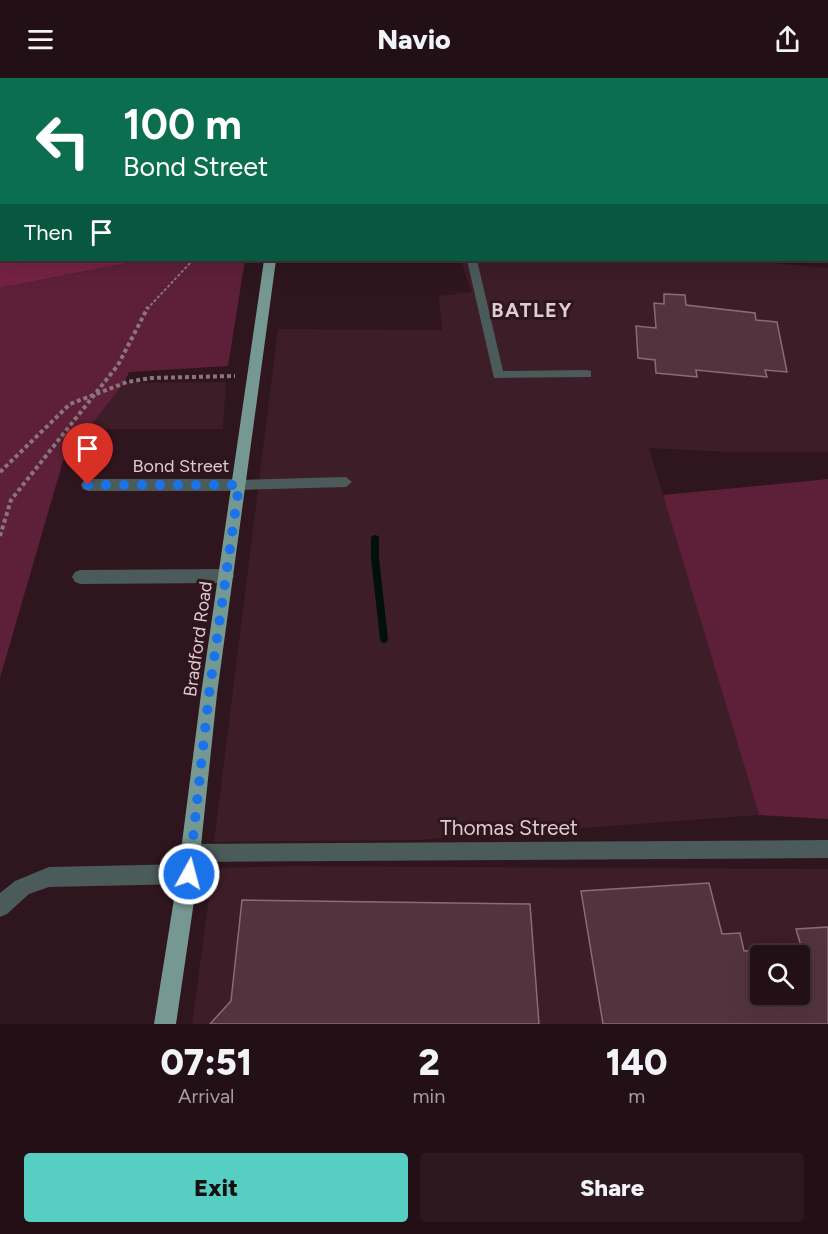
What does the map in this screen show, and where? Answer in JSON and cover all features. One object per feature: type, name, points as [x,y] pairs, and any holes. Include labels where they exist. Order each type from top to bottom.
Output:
[{"type":"main road","name":"Bradford Road","points":[[165,1024],[189,874],[226,576],[270,261]]},
{"type":"street","name":"Bond Street","points":[[88,485],[239,485]]},
{"type":"street","points":[[80,577],[226,576]]},
{"type":"street","name":"Thomas Street","points":[[191,853],[828,849]]},
{"type":"street","points":[[0,907],[13,891],[31,882],[49,877],[189,874]]},
{"type":"lane","points":[[471,261],[498,375],[587,374]]},
{"type":"lane","points":[[239,485],[346,482]]},
{"type":"path","points":[[0,536],[11,500],[117,364],[150,304],[192,261]]},
{"type":"path","points":[[0,471],[70,404],[127,382],[151,378],[211,375],[254,377]]},
{"type":"shaded area","points":[[0,261],[138,261],[0,288]]},
{"type":"shaded area","points":[[138,261],[245,261],[228,366],[129,372],[124,383],[63,461],[0,678],[0,288]]},
{"type":"shaded area","points":[[460,261],[750,261],[828,268],[828,452],[728,452],[649,448],[759,815],[418,840],[214,842],[278,329],[442,330],[439,296],[472,292]]},
{"type":"shaded area","points":[[226,382],[223,429],[88,429],[124,383]]},
{"type":"shaded area","points":[[828,479],[828,819],[759,815],[663,495]]},
{"type":"shaded area","points":[[294,866],[828,869],[828,1024],[192,1024],[213,868]]},
{"type":"building","points":[[664,294],[685,295],[686,305],[755,313],[756,320],[777,322],[787,372],[765,370],[767,377],[696,370],[697,377],[656,373],[655,360],[638,358],[636,326],[656,328],[654,303],[664,304]]},
{"type":"building","points":[[709,883],[722,934],[740,933],[744,951],[750,951],[750,1005],[810,1005],[810,945],[801,945],[796,929],[828,927],[828,1024],[603,1024],[581,891]]},
{"type":"building","points":[[242,900],[530,904],[539,1024],[210,1024],[231,1001]]},
{"type":"waterway","points":[[375,538],[384,639]]},
{"type":"district","name":"BATLEY","points":[[532,310]]},
{"type":"route","points":[[88,485],[239,485],[209,694],[189,874]]}]
